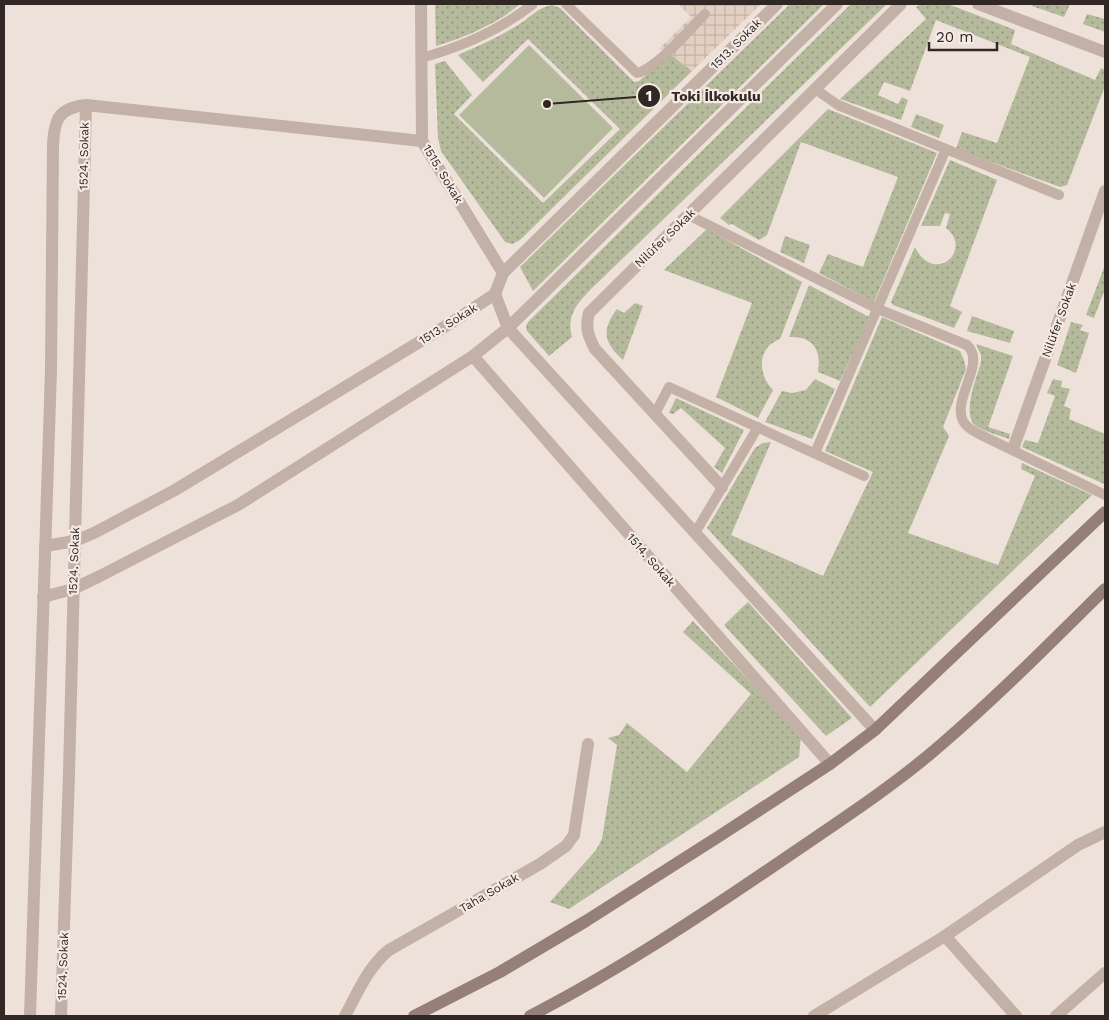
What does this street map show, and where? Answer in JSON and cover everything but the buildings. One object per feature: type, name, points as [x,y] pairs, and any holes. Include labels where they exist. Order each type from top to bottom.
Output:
[{"type":"street","name":"1515. Sokak","points":[[421,4],[422,141],[504,273]]},
{"type":"street","name":"1513. Sokak","points":[[45,546],[75,541],[94,533],[175,490],[454,321],[495,294],[504,273],[777,4]]},
{"type":"street","points":[[43,597],[73,588],[238,505],[473,356],[508,328],[837,4]]},
{"type":"street","name":"Nilüfer Sokak","points":[[722,487],[595,349],[587,328],[589,313],[901,4]]},
{"type":"street","points":[[978,4],[1105,52]]},
{"type":"street","points":[[30,1016],[51,370],[54,129],[58,119],[65,110],[72,106],[86,106],[422,141]]},
{"type":"street","name":"1524. Sokak","points":[[61,1016],[86,106]]},
{"type":"street","name":"Nilüfer Sokak","points":[[1012,449],[1105,191]]},
{"type":"street","points":[[495,294],[508,328],[875,730]]},
{"type":"street","name":"1514. Sokak","points":[[473,356],[830,764]]},
{"type":"street","points":[[414,1016],[500,972],[586,921],[830,764],[875,730],[1105,512]]},
{"type":"street","points":[[530,1016],[583,989],[712,908],[898,779],[943,743],[989,701],[1105,589]]},
{"type":"street","name":"Taha Sokak","points":[[345,1016],[368,973],[378,959],[390,950],[540,864],[566,846],[574,835],[588,744]]},
{"type":"street","points":[[814,1016],[945,936],[1078,845],[1105,832]]},
{"type":"street","points":[[945,936],[1016,1016]]},
{"type":"street","points":[[1056,1016],[1105,973]]},
{"type":"lane","points":[[421,58],[462,45],[516,17],[533,4]]},
{"type":"lane","points":[[566,4],[637,73],[643,71],[666,53],[705,14]]},
{"type":"lane","points":[[815,89],[838,105],[1059,195]]},
{"type":"lane","points":[[815,453],[946,149]]},
{"type":"lane","points":[[688,215],[878,309],[967,345],[970,348],[972,366],[961,404],[962,418],[969,428],[1105,495]]},
{"type":"lane","points":[[655,414],[669,387],[864,476]]},
{"type":"lane","points":[[695,533],[758,427]]},
{"type":"green space","points":[[435,4],[520,4],[501,18],[480,29],[436,46]]},
{"type":"green space","points":[[790,4],[824,4],[533,291],[520,267]]},
{"type":"green space","points":[[851,4],[887,4],[591,289],[574,310],[570,322],[572,337],[549,356],[527,331],[526,326],[528,322]]},
{"type":"green space","points":[[921,4],[948,4],[1015,30],[1011,44],[1095,80],[1101,68],[1105,70],[1105,86],[1067,185],[1060,187],[956,149],[962,132],[997,143],[1030,57],[936,20],[910,91],[884,82],[878,95],[898,104],[902,97],[908,100],[901,120],[840,99],[926,19],[916,7]]},
{"type":"green space","points":[[1033,4],[1070,4],[1064,17],[1032,6]]},
{"type":"green space","points":[[552,5],[560,8],[634,82],[639,81],[670,54],[692,71],[520,240],[512,244],[505,242],[441,151],[438,138],[435,64],[445,61],[472,95],[454,114],[543,203],[620,129],[528,39],[483,82],[458,55],[504,33],[538,10]]},
{"type":"green space","points":[[1087,14],[1105,19],[1105,32],[1083,24]]},
{"type":"green space","points":[[529,45],[613,128],[544,198],[459,115]]},
{"type":"green space","points":[[828,109],[937,153],[874,302],[819,273],[828,254],[863,267],[898,177],[801,142],[767,235],[759,240],[732,224],[729,225],[720,218]]},
{"type":"green space","points":[[916,114],[944,125],[939,138],[911,127]]},
{"type":"green space","points":[[950,160],[997,180],[950,306],[962,312],[954,328],[893,305],[891,302],[915,247],[923,258],[932,264],[941,264],[954,254],[956,246],[953,237],[946,228],[950,214],[945,213],[940,226],[921,226]]},
{"type":"green space","points":[[707,229],[802,282],[780,339],[772,343],[763,355],[762,370],[764,377],[773,390],[758,418],[716,397],[752,303],[664,270]]},
{"type":"green space","points":[[785,236],[810,245],[804,263],[780,252]]},
{"type":"green space","points":[[1105,265],[1105,289],[1094,318],[1086,315]]},
{"type":"green space","points":[[809,285],[869,317],[840,381],[818,372],[818,357],[814,346],[804,339],[789,337]]},
{"type":"green space","points":[[635,303],[643,306],[623,360],[612,348],[607,336],[607,330],[617,309],[624,313]]},
{"type":"green space","points":[[972,316],[1014,331],[1010,343],[967,331]]},
{"type":"green space","points":[[882,317],[960,351],[966,369],[943,427],[949,436],[908,533],[998,565],[1035,476],[1021,469],[1022,463],[1092,495],[870,707],[707,528],[755,448],[763,443],[771,442],[731,535],[823,576],[873,472],[825,451]]},
{"type":"green space","points":[[1071,322],[1083,325],[1080,330],[1089,333],[1076,373],[1057,365]]},
{"type":"green space","points":[[976,344],[1013,356],[988,427],[1010,434],[1009,439],[988,432],[976,426],[972,421],[970,413],[971,396],[981,362],[981,355]]},
{"type":"green space","points":[[815,379],[835,389],[812,439],[765,422],[782,391],[792,393],[806,390]]},
{"type":"green space","points":[[1053,379],[1062,381],[1061,387],[1070,389],[1064,406],[1071,409],[1069,419],[1105,434],[1104,484],[1022,447],[1025,440],[1038,443],[1055,396],[1047,393]]},
{"type":"green space","points":[[676,398],[744,430],[722,473],[714,467],[725,448],[681,408],[673,414],[669,413]]},
{"type":"green space","points":[[748,602],[852,718],[826,736],[724,625]]},
{"type":"green space","points":[[693,621],[801,736],[799,757],[569,909],[550,902],[596,850],[602,839],[617,745],[608,738],[619,735],[627,723],[687,772],[751,694],[683,632]]},
{"type":"shaded area","points":[[678,4],[761,4],[692,71],[670,54],[659,49],[691,17]]},
{"type":"place","name":"Toki İlkokulu","points":[[547,104]]}]
